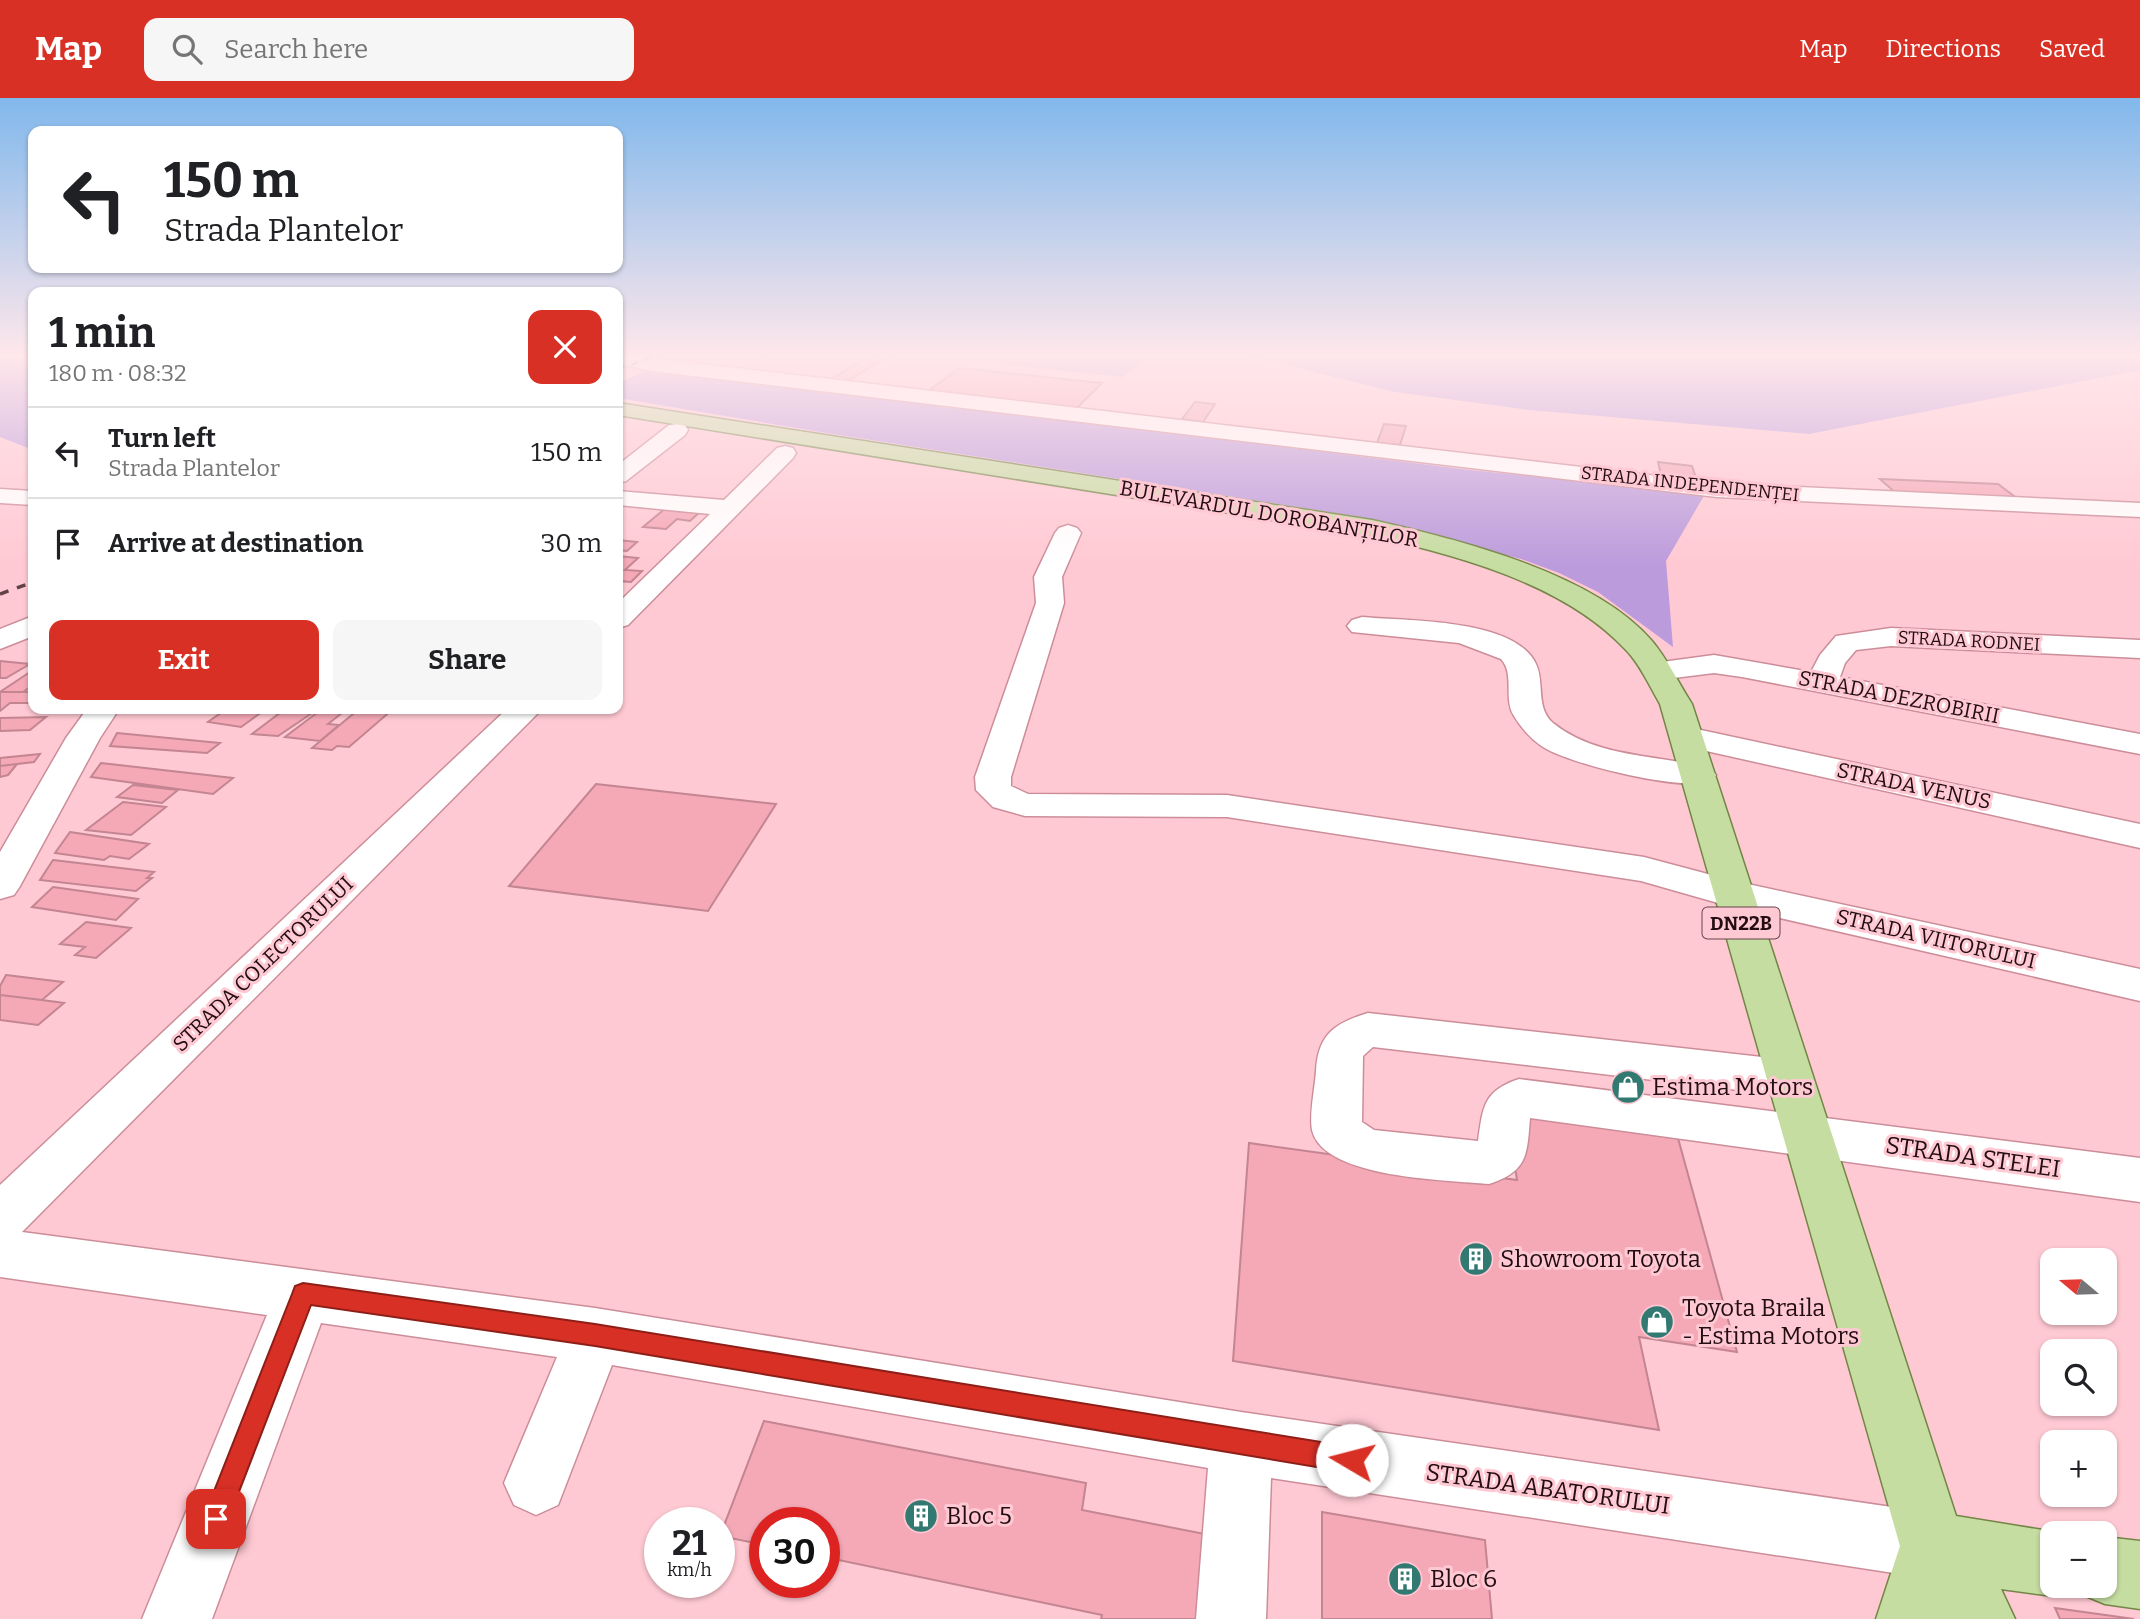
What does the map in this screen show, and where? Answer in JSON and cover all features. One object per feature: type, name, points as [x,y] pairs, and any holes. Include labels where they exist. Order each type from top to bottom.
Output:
[{"type":"main road","name":"BULEVARDUL DOROBANȚILOR","points":[[725,425],[1315,518],[1417,538],[1526,573],[1590,605],[1619,626],[1641,647],[1676,704],[1933,1546],[1980,1619]]},
{"type":"main road","points":[[1911,1619],[1933,1546],[2040,1561]]},
{"type":"main road","points":[[2117,1572],[2140,1575]]},
{"type":"street","name":"STRADA INDEPENDENȚEI","points":[[1163,425],[1717,490],[2140,510]]},
{"type":"street","points":[[623,472],[677,430]]},
{"type":"street","points":[[623,608],[631,592],[729,508],[785,453]]},
{"type":"street","points":[[0,496],[28,498]]},
{"type":"street","points":[[623,498],[729,508]]},
{"type":"street","name":"STRADA VIITORULUI","points":[[1068,533],[1048,578],[1050,603],[993,777],[994,790],[1006,799],[1025,805],[1227,806],[1644,869],[1732,894],[2140,985]]},
{"type":"street","name":"STRADA VENUS","points":[[1362,626],[1483,640],[1515,655],[1522,663],[1528,712],[1540,729],[1556,740],[1603,758],[1693,756],[2140,836]]},
{"type":"street","points":[[0,640],[28,627]]},
{"type":"street","name":"STRADA RODNEI","points":[[1822,682],[1830,661],[1847,642],[1891,637],[2140,649]]},
{"type":"street","name":"STRADA DEZROBIRII","points":[[1658,671],[1714,664],[1822,682],[2140,744]]},
{"type":"street","points":[[0,886],[83,738],[100,714]]},
{"type":"street","name":"STRADA COLECTORULUI","points":[[0,1219],[521,714]]},
{"type":"street","name":"STRADA STELEI","points":[[1788,1078],[1368,1030],[1350,1039],[1340,1053],[1337,1130],[1349,1141],[1369,1150],[1489,1163],[1502,1153],[1507,1109],[1519,1098],[2140,1180]]},
{"type":"street","name":"STRADA ABATORULUI","points":[[0,1253],[595,1335],[1241,1443],[1933,1546]]},
{"type":"street","points":[[177,1619],[303,1294]]},
{"type":"street","points":[[536,1483],[595,1335]]},
{"type":"street","points":[[1231,1619],[1241,1443]]},
{"type":"shaded area","points":[[0,425],[28,425],[28,448],[0,437]]},
{"type":"shaded area","points":[[778,425],[1104,425],[1470,470],[1705,494],[1666,561],[1673,647],[1598,592],[1559,573],[1521,559],[1361,517]]},
{"type":"shaded area","points":[[1704,425],[1856,425],[1809,434]]},
{"type":"building","points":[[1384,425],[1406,426],[1400,445],[1377,443]]},
{"type":"building","points":[[1658,462],[1692,466],[1696,478],[1661,475]]},
{"type":"building","points":[[1880,479],[1998,484],[2018,499],[1897,494]]},
{"type":"building","points":[[667,507],[702,510],[690,521],[677,519],[666,529],[643,527]]},
{"type":"building","points":[[623,541],[637,542],[627,551],[623,551]]},
{"type":"building","points":[[623,556],[638,558],[625,570],[642,571],[631,582],[623,581]]},
{"type":"building","points":[[0,661],[28,664],[6,678],[0,678]]},
{"type":"building","points":[[28,673],[28,688],[23,692],[0,692]]},
{"type":"building","points":[[0,692],[28,692],[28,703],[10,703],[0,711]]},
{"type":"building","points":[[219,714],[259,714],[241,727],[208,722]]},
{"type":"building","points":[[278,714],[311,714],[278,736],[252,734]]},
{"type":"building","points":[[315,714],[341,714],[328,724],[339,725],[320,741],[285,737]]},
{"type":"building","points":[[353,714],[387,714],[349,747],[337,746],[332,750],[312,748]]},
{"type":"building","points":[[46,717],[30,730],[0,731],[0,718]]},
{"type":"building","points":[[117,733],[220,743],[207,753],[110,746]]},
{"type":"building","points":[[40,754],[34,762],[0,766],[0,758]]},
{"type":"building","points":[[101,763],[233,778],[213,794],[91,777]]},
{"type":"building","points":[[17,764],[8,775],[0,777],[0,766]]},
{"type":"building","points":[[596,784],[776,804],[708,911],[509,886]]},
{"type":"building","points":[[133,785],[178,790],[162,803],[117,797]]},
{"type":"building","points":[[123,802],[166,807],[131,835],[86,830]]},
{"type":"building","points":[[70,832],[149,844],[129,859],[110,856],[104,860],[55,853]]},
{"type":"building","points":[[53,860],[154,872],[147,878],[152,878],[136,891],[40,880]]},
{"type":"building","points":[[53,887],[138,899],[116,920],[32,907]]},
{"type":"building","points":[[86,922],[131,928],[96,958],[75,955],[85,947],[60,944]]},
{"type":"building","points":[[6,975],[63,982],[42,1000],[0,995],[0,986]]},
{"type":"building","points":[[0,995],[64,1003],[38,1025],[0,1020]]},
{"type":"building","name":"Showroom Toyota","points":[[1507,1109],[1676,1131],[1737,1352],[1639,1337],[1659,1430],[1233,1361],[1249,1143],[1517,1180]]},
{"type":"building","name":"Bloc 5","points":[[764,1421],[1086,1483],[1082,1510],[1210,1535],[1203,1619],[1101,1619],[1102,1615],[840,1560],[840,1507],[749,1507],[749,1542],[735,1539],[735,1507],[731,1507]]},
{"type":"building","name":"Bloc 6","points":[[1322,1512],[1485,1540],[1492,1619],[1322,1619]]},
{"type":"building","points":[[2055,1608],[2134,1619],[2060,1619]]},
{"type":"railway","points":[[0,594],[28,584]]},
{"type":"place","name":"Estima Motors","points":[[1628,1087]]},
{"type":"place","name":"Showroom Toyota","points":[[1476,1259]]},
{"type":"place","name":"Toyota Braila - Estima Motors","points":[[1657,1322]]},
{"type":"place","name":"Bloc 5","points":[[921,1516]]},
{"type":"place","name":"Bloc 6","points":[[1405,1579]]},
{"type":"route","points":[[216,1519],[303,1294],[595,1335],[1352,1460]]}]
